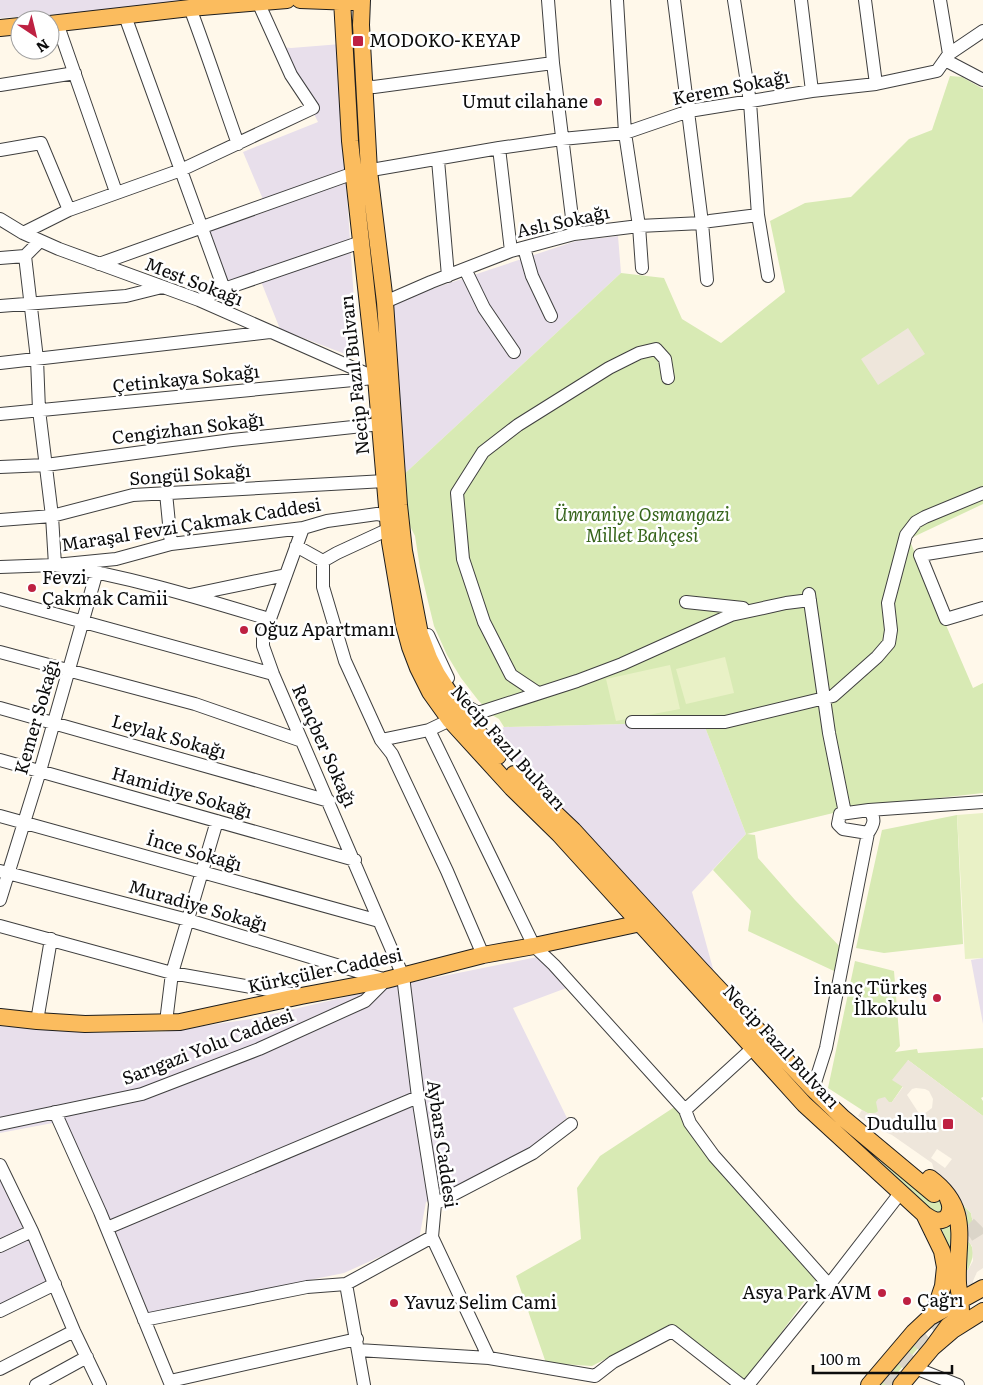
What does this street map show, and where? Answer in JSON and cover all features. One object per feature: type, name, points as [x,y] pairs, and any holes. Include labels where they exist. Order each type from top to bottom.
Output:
[{"type":"main road","points":[[60,22],[190,8],[287,0]]},
{"type":"main road","points":[[300,0],[364,1]]},
{"type":"main road","name":"Necip Fazıl Bulvarı","points":[[342,1],[350,141],[362,172],[385,302],[399,505],[393,524],[404,551],[420,634],[429,658],[463,714],[487,744],[520,780],[573,830],[753,1048],[804,1104],[924,1214],[942,1250],[945,1267],[941,1294],[930,1316]]},
{"type":"main road","name":"Necip Fazıl Bulvarı","points":[[364,1],[361,25],[364,86],[361,242],[381,424],[385,481],[393,524],[402,615],[410,647],[430,692],[450,720],[512,788],[701,970],[813,1089],[843,1118],[953,1203],[960,1219],[958,1283],[960,1318],[948,1326],[932,1348]]},
{"type":"main road","name":"Kürkçüler Caddesi","points":[[0,1016],[37,1021],[85,1024],[180,1022],[386,980],[482,955],[534,946],[646,919]]},
{"type":"main road","points":[[924,1214],[935,1220],[948,1216],[952,1209],[951,1204],[940,1194]]},
{"type":"main road","points":[[869,1385],[930,1316],[983,1288]]},
{"type":"main road","points":[[901,1385],[932,1348],[953,1330],[983,1311]]},
{"type":"main road","points":[[914,1332],[927,1338],[932,1348]]},
{"type":"street","points":[[548,0],[553,63],[574,234]]},
{"type":"street","points":[[617,0],[625,133],[642,268]]},
{"type":"street","points":[[674,0],[689,111],[707,280]]},
{"type":"street","points":[[734,0],[750,102],[758,215],[768,276]]},
{"type":"street","points":[[801,0],[812,92]]},
{"type":"street","points":[[865,0],[876,84]]},
{"type":"street","points":[[940,0],[947,57],[983,80]]},
{"type":"street","points":[[23,233],[69,210],[181,170],[313,108],[291,76],[258,2]]},
{"type":"street","points":[[190,8],[238,144]]},
{"type":"street","points":[[125,16],[224,289]]},
{"type":"street","name":"Kerem Sokağı","points":[[99,264],[362,172],[499,148],[625,133],[689,111],[876,84],[938,70],[947,57],[983,31]]},
{"type":"street","points":[[60,39],[75,73],[116,192]]},
{"type":"street","points":[[364,86],[374,88],[553,63]]},
{"type":"street","points":[[0,85],[75,73]]},
{"type":"street","points":[[0,150],[41,143],[69,210]]},
{"type":"street","points":[[499,148],[511,251]]},
{"type":"street","points":[[438,160],[448,276]]},
{"type":"street","name":"Aslı Sokağı","points":[[385,302],[511,251],[574,234],[638,226],[702,224],[710,220],[758,215]]},
{"type":"street","name":"Mest Sokağı","points":[[0,219],[40,241],[199,300],[376,378]]},
{"type":"street","points":[[0,258],[26,256],[40,241]]},
{"type":"street","points":[[199,300],[224,289],[361,242]]},
{"type":"street","points":[[524,248],[532,276],[551,316]]},
{"type":"street","points":[[26,256],[37,359],[39,410],[56,565],[97,572],[190,595],[269,619]]},
{"type":"street","points":[[466,269],[484,308],[514,352]]},
{"type":"street","points":[[0,306],[126,296],[162,287]]},
{"type":"street","points":[[0,363],[270,332]]},
{"type":"street","points":[[538,693],[511,675],[484,622],[463,559],[457,493],[483,452],[518,425],[609,368],[639,353],[656,349],[665,359],[668,378]]},
{"type":"street","points":[[376,378],[389,363]]},
{"type":"street","name":"Çetinkaya Sokağı","points":[[0,414],[376,378]]},
{"type":"street","name":"Cengizhan Sokağı","points":[[0,468],[46,465],[232,440],[381,424]]},
{"type":"street","name":"Songül Sokağı","points":[[0,520],[52,516],[133,495],[385,481]]},
{"type":"street","points":[[166,493],[171,544]]},
{"type":"street","points":[[632,722],[725,722],[824,699],[837,693],[877,657],[889,643],[891,630],[888,603],[890,588],[906,535],[911,528],[925,517],[983,493]]},
{"type":"street","name":"Maraşal Fevzi Çakmak Caddesi","points":[[0,567],[56,565],[116,559],[171,544],[303,528],[327,521],[377,514],[393,524]]},
{"type":"street","points":[[323,561],[393,524],[409,535],[428,636],[447,676],[468,707],[478,712],[622,664],[731,615],[809,597],[829,733],[845,812]]},
{"type":"street","name":"Rençber Sokağı","points":[[303,528],[262,638],[263,646],[273,674],[404,976]]},
{"type":"street","points":[[983,545],[920,555],[946,618],[983,608]]},
{"type":"street","points":[[296,546],[323,561]]},
{"type":"street","points":[[323,561],[323,587],[345,661],[380,740],[392,754],[447,871],[482,955]]},
{"type":"street","name":"Kemer Sokağı","points":[[0,900],[4,872],[24,823],[97,572]]},
{"type":"street","points":[[190,595],[286,575]]},
{"type":"street","points":[[0,599],[273,674]]},
{"type":"street","points":[[686,602],[755,610]]},
{"type":"street","points":[[0,652],[194,704],[302,741]]},
{"type":"street","name":"Leylak Sokağı","points":[[0,708],[329,800]]},
{"type":"street","points":[[380,740],[430,730],[450,720]]},
{"type":"street","points":[[430,730],[534,946],[554,965],[685,1110],[690,1123],[714,1156],[829,1285]]},
{"type":"street","name":"Hamidiye Sokağı","points":[[0,760],[355,860]]},
{"type":"street","points":[[868,833],[843,829],[838,824],[840,814],[845,812],[983,802]]},
{"type":"street","points":[[813,1089],[826,1048],[868,833],[874,824],[874,818],[869,810]]},
{"type":"street","name":"İnce Sokağı","points":[[0,816],[379,921]]},
{"type":"street","points":[[166,1022],[172,973],[217,821]]},
{"type":"street","name":"Muradiye Sokağı","points":[[4,872],[188,920],[386,980]]},
{"type":"street","points":[[0,926],[172,973],[301,996]]},
{"type":"street","points":[[37,1021],[51,939]]},
{"type":"street","name":"Aybars Caddesi","points":[[404,976],[418,1097],[435,1204],[432,1237]]},
{"type":"street","name":"Sarıgazi Yolu Caddesi","points":[[0,1124],[142,1094],[259,1049],[365,1001],[386,980]]},
{"type":"street","points":[[685,1110],[753,1048]]},
{"type":"street","points":[[107,1228],[418,1097]]},
{"type":"street","points":[[55,1112],[107,1228],[171,1383],[358,1344],[489,1358],[598,1380],[613,1362],[672,1331],[741,1385]]},
{"type":"street","points":[[435,1204],[533,1153],[571,1124]]},
{"type":"street","points":[[2,1174],[32,1231],[74,1331],[87,1357],[95,1383]]},
{"type":"street","points":[[748,1385],[901,1192]]},
{"type":"street","points":[[0,1246],[32,1231]]},
{"type":"street","points":[[144,1320],[307,1287],[346,1284],[432,1237],[489,1358]]},
{"type":"street","points":[[0,1311],[55,1284]]},
{"type":"street","points":[[346,1284],[364,1385]]},
{"type":"street","points":[[0,1369],[74,1331]]},
{"type":"street","points":[[36,1385],[87,1357]]},
{"type":"street","points":[[915,1368],[958,1385]]},
{"type":"shaded area","points":[[0,0],[188,0],[60,14],[60,10],[10,10],[10,17],[0,18]]},
{"type":"shaded area","points":[[341,44],[346,181],[358,359],[280,329],[258,274],[228,285],[207,232],[268,211],[243,152],[318,122],[281,47]]},
{"type":"shaded area","points":[[618,236],[621,273],[400,478],[383,305],[576,241]]},
{"type":"shaded area","points":[[908,328],[925,354],[878,385],[861,359]]},
{"type":"shaded area","points":[[624,724],[705,727],[746,834],[692,892],[715,976],[491,737],[504,727]]},
{"type":"shaded area","points":[[537,957],[569,987],[513,1008],[567,1118],[526,1152],[426,1202],[419,1239],[344,1273],[147,1313],[63,1121],[0,1133],[0,1026],[93,1033],[162,1032],[251,1019],[389,987]]},
{"type":"shaded area","points":[[983,958],[983,1024],[971,960]]},
{"type":"shaded area","points":[[908,1060],[983,1116],[983,1268],[977,1272],[973,1286],[968,1285],[964,1272],[968,1270],[973,1261],[972,1246],[969,1242],[964,1241],[974,1230],[971,1213],[936,1177],[932,1163],[892,1135],[878,1129],[858,1116],[862,1110],[870,1114],[878,1112],[876,1102],[878,1099],[885,1097],[889,1102],[892,1102],[903,1087],[892,1080]],"holes":[[[912,1089],[929,1091],[933,1099],[932,1108],[920,1115],[907,1095]],[[937,1149],[952,1159],[945,1168],[931,1158]]]},
{"type":"shaded area","points":[[0,1175],[50,1282],[0,1305]]},
{"type":"green space","name":"Ümraniye Osmangazi Millet Bahçesi","points":[[950,76],[962,77],[983,89],[983,504],[909,539],[973,688],[983,683],[983,793],[858,807],[747,834],[755,835],[758,858],[845,952],[834,971],[748,931],[751,911],[713,870],[746,834],[705,727],[624,724],[504,727],[499,719],[492,715],[478,700],[461,678],[447,655],[434,626],[420,568],[415,536],[407,520],[400,478],[621,273],[664,278],[682,319],[721,343],[785,292],[770,221],[805,203],[851,197],[909,139],[932,130]]},
{"type":"green space","points":[[725,657],[734,693],[686,704],[676,669]]},
{"type":"green space","points":[[670,665],[680,709],[616,721],[606,679]]},
{"type":"green space","points":[[983,813],[983,958],[965,959],[957,815]]},
{"type":"green space","points":[[957,815],[963,944],[884,953],[856,948],[882,830]]},
{"type":"green space","points":[[855,961],[894,971],[900,1046],[895,1052],[917,1049],[918,1053],[983,1048],[983,1097],[981,1098],[983,1101],[983,1116],[908,1060],[903,1086],[892,1102],[889,1102],[876,1113],[867,1113],[828,1088]]},
{"type":"green space","points":[[676,1106],[818,1282],[746,1381],[671,1325],[592,1366],[546,1363],[516,1276],[581,1239],[577,1188],[600,1156]]},
{"type":"green space","points":[[863,1145],[937,1190],[948,1204],[940,1212],[933,1211]]},
{"type":"green space","points":[[958,1200],[971,1213],[974,1230],[967,1236]]},
{"type":"green space","points":[[955,1219],[954,1261],[950,1297],[943,1302],[949,1256],[941,1227]]},
{"type":"green space","points":[[964,1241],[969,1242],[973,1253],[968,1270],[964,1272]]},
{"type":"green space","points":[[916,1341],[920,1344],[919,1347],[887,1385],[878,1385]]},
{"type":"tunnel","points":[[951,1208],[976,1232],[983,1243]]},
{"type":"tunnel","points":[[886,1385],[920,1344],[949,1321]]},
{"type":"place","name":"MODOKO-KEYAP","points":[[358,41]]},
{"type":"place","name":"Umut cilahane","points":[[598,102]]},
{"type":"place","name":"Fevzi Çakmak Camii","points":[[32,588]]},
{"type":"place","name":"Oğuz Apartmanı","points":[[244,630]]},
{"type":"place","name":"İnanç Türkeş İlkokulu","points":[[937,998]]},
{"type":"place","name":"Dudullu","points":[[948,1124]]},
{"type":"place","name":"Asya Park AVM","points":[[882,1293]]},
{"type":"place","name":"Çağrı","points":[[907,1301]]},
{"type":"place","name":"Yavuz Selim Cami","points":[[394,1303]]}]
